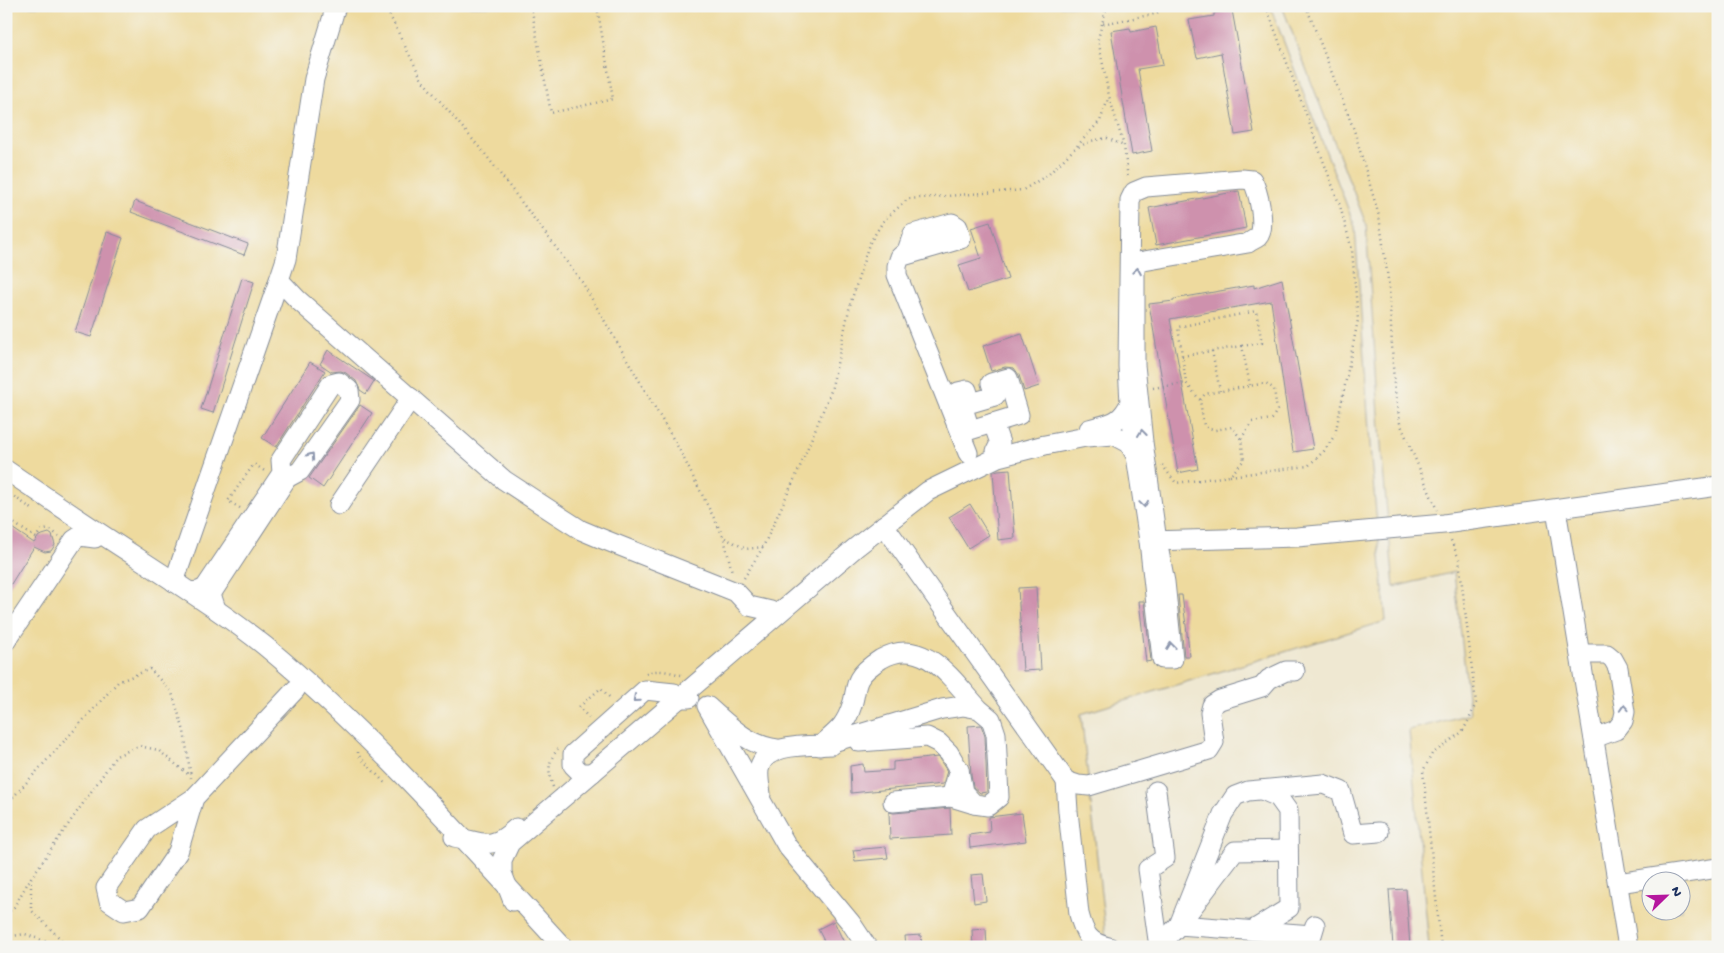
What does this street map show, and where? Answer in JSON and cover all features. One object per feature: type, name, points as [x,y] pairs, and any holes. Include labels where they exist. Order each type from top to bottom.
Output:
[{"type":"lane","points":[[182,587],[286,259],[314,79],[336,6]]},
{"type":"lane","points":[[1134,397],[1135,268],[1138,262],[1248,243],[1259,236],[1262,227],[1256,188],[1252,180],[1242,179],[1146,187],[1134,192],[1130,200],[1128,366],[1134,397],[1153,541],[1162,659],[1172,659],[1165,582],[1153,541],[1136,456],[1134,397]]},
{"type":"lane","points":[[900,257],[897,275],[969,460]]},
{"type":"lane","points":[[279,280],[298,300],[504,480],[581,530],[736,592],[749,606],[771,611]]},
{"type":"lane","points":[[182,587],[199,591],[205,588],[282,473],[281,460],[331,384],[339,382],[349,390],[350,400],[300,471],[287,478],[211,594],[216,609]]},
{"type":"lane","points":[[6,470],[82,523],[216,609],[265,646],[409,780],[458,838],[493,844],[504,839],[586,773],[851,543],[925,485],[969,460],[1002,447],[1116,422],[1124,414],[1134,397]]},
{"type":"lane","points":[[339,505],[411,398]]},
{"type":"lane","points":[[992,423],[1002,447]]},
{"type":"lane","points":[[677,696],[712,670],[884,525],[928,491],[998,458],[1035,447],[1086,437],[1114,435],[1128,443],[1136,456]]},
{"type":"lane","points":[[6,477],[95,538],[213,614],[261,650],[405,784],[563,947]]},
{"type":"lane","points":[[1153,541],[1297,537],[1444,524],[1718,486]]},
{"type":"lane","points":[[1556,509],[1628,947]]},
{"type":"lane","points":[[6,631],[69,539],[70,528],[66,518]]},
{"type":"lane","points":[[884,525],[1066,781],[1079,914],[1083,930],[1098,945],[1109,947]]},
{"type":"lane","points":[[6,641],[74,540],[80,536],[95,538]]},
{"type":"lane","points":[[820,746],[844,725],[858,680],[871,665],[900,651],[917,652],[936,662],[979,709],[991,719],[996,734],[999,797],[988,806],[951,797],[893,802]]},
{"type":"lane","points":[[1580,654],[1607,654],[1613,659],[1618,668],[1625,712],[1623,721],[1616,730],[1594,738]]},
{"type":"lane","points":[[712,670],[706,692],[707,706],[787,846],[851,923],[867,947]]},
{"type":"lane","points":[[1066,781],[1089,786],[1209,750],[1214,742],[1210,713],[1212,705],[1220,700],[1262,688],[1269,679],[1286,672],[1295,671]]},
{"type":"lane","points":[[196,787],[178,852],[140,908],[124,911],[108,901],[106,888],[147,829],[196,787],[298,686]]},
{"type":"lane","points":[[677,696],[699,700],[742,736],[764,747],[777,749],[927,737],[939,743],[949,753],[959,770],[963,792],[974,804]]},
{"type":"lane","points":[[820,746],[942,709],[963,706],[979,709]]},
{"type":"lane","points":[[761,800],[759,770],[764,757],[777,749]]},
{"type":"lane","points":[[951,797],[959,770]]},
{"type":"lane","points":[[555,947],[511,895],[502,873],[502,860],[510,843],[586,773]]},
{"type":"lane","points":[[1179,925],[1223,814],[1235,796],[1248,791],[1323,784],[1341,792],[1354,834],[1379,832]]},
{"type":"lane","points":[[1253,930],[1289,908],[1288,811],[1278,797],[1262,790]]},
{"type":"lane","points":[[1156,791],[1165,858],[1148,869],[1159,946]]},
{"type":"lane","points":[[1159,946],[1179,925],[1236,851],[1288,850]]},
{"type":"lane","points":[[1618,883],[1718,868]]},
{"type":"lane","points":[[1179,925],[1312,935],[1315,925]]},
{"type":"path","points":[[385,6],[422,80],[486,154],[582,282],[679,449],[724,538],[736,592]]},
{"type":"path","points":[[532,6],[551,113],[613,98],[597,6]]},
{"type":"path","points":[[1107,6],[1098,39],[1109,96],[1124,146],[1130,200]]},
{"type":"path","points":[[1102,24],[1155,14],[1167,6]]},
{"type":"path","points":[[1176,483],[1308,466],[1324,451],[1334,435],[1358,320],[1352,250],[1340,206],[1266,6]]},
{"type":"path","points":[[1306,6],[1354,130],[1379,216],[1389,286],[1394,385],[1400,423],[1459,559],[1476,703],[1470,720],[1462,732],[1432,754],[1424,771],[1441,947]]},
{"type":"path","points":[[736,592],[763,546],[799,469],[831,391],[850,305],[869,244],[884,220],[908,199],[1023,190],[1049,174],[1100,121],[1109,96]]},
{"type":"path","points":[[1074,149],[1091,141],[1107,138],[1124,146]]},
{"type":"path","points":[[1182,356],[1262,342],[1256,311],[1178,327],[1182,356],[1186,382],[1200,400],[1204,426],[1215,430],[1232,427],[1241,439],[1244,460],[1230,476]]},
{"type":"path","points":[[1242,346],[1250,385]]},
{"type":"path","points":[[1212,351],[1220,391]]},
{"type":"path","points":[[1134,397],[1186,382]]},
{"type":"path","points":[[1200,400],[1205,394],[1266,382],[1274,388],[1278,410],[1272,419],[1252,422],[1241,439]]},
{"type":"path","points":[[241,509],[228,501],[254,464],[267,472]]},
{"type":"path","points":[[6,491],[32,509],[42,507]]},
{"type":"path","points":[[6,518],[36,538],[40,531],[49,529],[62,538]]},
{"type":"path","points":[[724,538],[746,549],[763,546]]},
{"type":"path","points":[[6,805],[118,682],[150,669],[172,693],[184,731],[196,787]]},
{"type":"path","points":[[641,678],[648,672],[662,671],[688,677]]},
{"type":"path","points":[[592,722],[579,707],[601,688],[613,702]]},
{"type":"path","points":[[553,788],[548,773],[550,760],[564,744]]},
{"type":"path","points":[[6,914],[14,908],[31,878],[116,756],[139,746],[158,750],[196,787]]},
{"type":"path","points":[[31,878],[31,910],[69,947]]},
{"type":"path","points":[[6,937],[25,934],[61,947]]},
{"type":"sand","points":[[6,6],[1270,6],[1355,227],[1371,459],[1386,621],[1081,714],[1107,947],[6,947]]},
{"type":"sand","points":[[1282,6],[1718,6],[1718,947],[1429,947],[1409,730],[1470,714],[1454,572],[1394,587],[1382,458],[1366,224]]},
{"type":"building","points":[[1232,10],[1254,132],[1235,135],[1221,53],[1197,58],[1189,20],[1214,16],[1214,13]]},
{"type":"building","points":[[1156,27],[1163,65],[1138,69],[1152,151],[1132,155],[1111,31],[1130,28],[1131,32]]},
{"type":"building","points":[[1239,191],[1246,228],[1156,245],[1149,208]]},
{"type":"building","points":[[135,201],[248,244],[244,255],[131,212]]},
{"type":"building","points":[[990,222],[1008,279],[968,292],[959,265],[981,258],[971,228]]},
{"type":"building","points":[[107,232],[123,238],[91,337],[75,332]]},
{"type":"building","points":[[242,278],[254,282],[213,413],[201,409]]},
{"type":"building","points":[[1282,279],[1313,449],[1293,452],[1271,301],[1170,319],[1198,469],[1178,473],[1149,304],[1254,285],[1254,288]]},
{"type":"building","points":[[1022,334],[1039,386],[1024,391],[1019,375],[1014,368],[1005,367],[991,371],[983,346]]},
{"type":"building","points":[[328,350],[374,381],[366,394],[360,390],[356,381],[346,373],[341,371],[332,372],[320,364]]},
{"type":"building","points":[[310,362],[325,371],[276,447],[262,438]]},
{"type":"building","points":[[360,405],[372,413],[323,488],[309,478]]},
{"type":"building","points":[[1010,469],[1015,538],[998,540],[993,472]]},
{"type":"building","points":[[970,504],[989,535],[968,548],[949,517]]},
{"type":"building","points":[[6,524],[34,543],[39,536],[49,533],[52,535],[55,545],[51,551],[45,552],[34,547],[6,592]]},
{"type":"building","points":[[1036,587],[1041,670],[1023,671],[1018,588]]},
{"type":"building","points":[[1178,595],[1182,595],[1190,656],[1184,656]]},
{"type":"building","points":[[1139,601],[1144,601],[1151,661],[1146,662]]},
{"type":"building","points":[[981,725],[985,736],[987,792],[980,793],[973,787],[968,726]]},
{"type":"building","points":[[938,757],[947,771],[943,784],[851,793],[850,766],[863,764],[864,772],[893,770],[893,762]]},
{"type":"building","points":[[950,808],[951,835],[890,839],[889,812]]},
{"type":"building","points":[[1022,813],[1026,841],[970,848],[969,835],[990,832],[989,817]]},
{"type":"building","points":[[886,847],[888,858],[855,861],[853,850]]},
{"type":"building","points":[[983,874],[986,901],[974,903],[971,875]]},
{"type":"building","points":[[1406,889],[1410,947],[1393,947],[1389,890]]},
{"type":"building","points":[[834,921],[846,947],[827,947],[818,929]]},
{"type":"building","points":[[986,929],[987,947],[973,947],[972,930]]},
{"type":"building","points":[[921,935],[922,947],[906,947],[905,936]]}]
